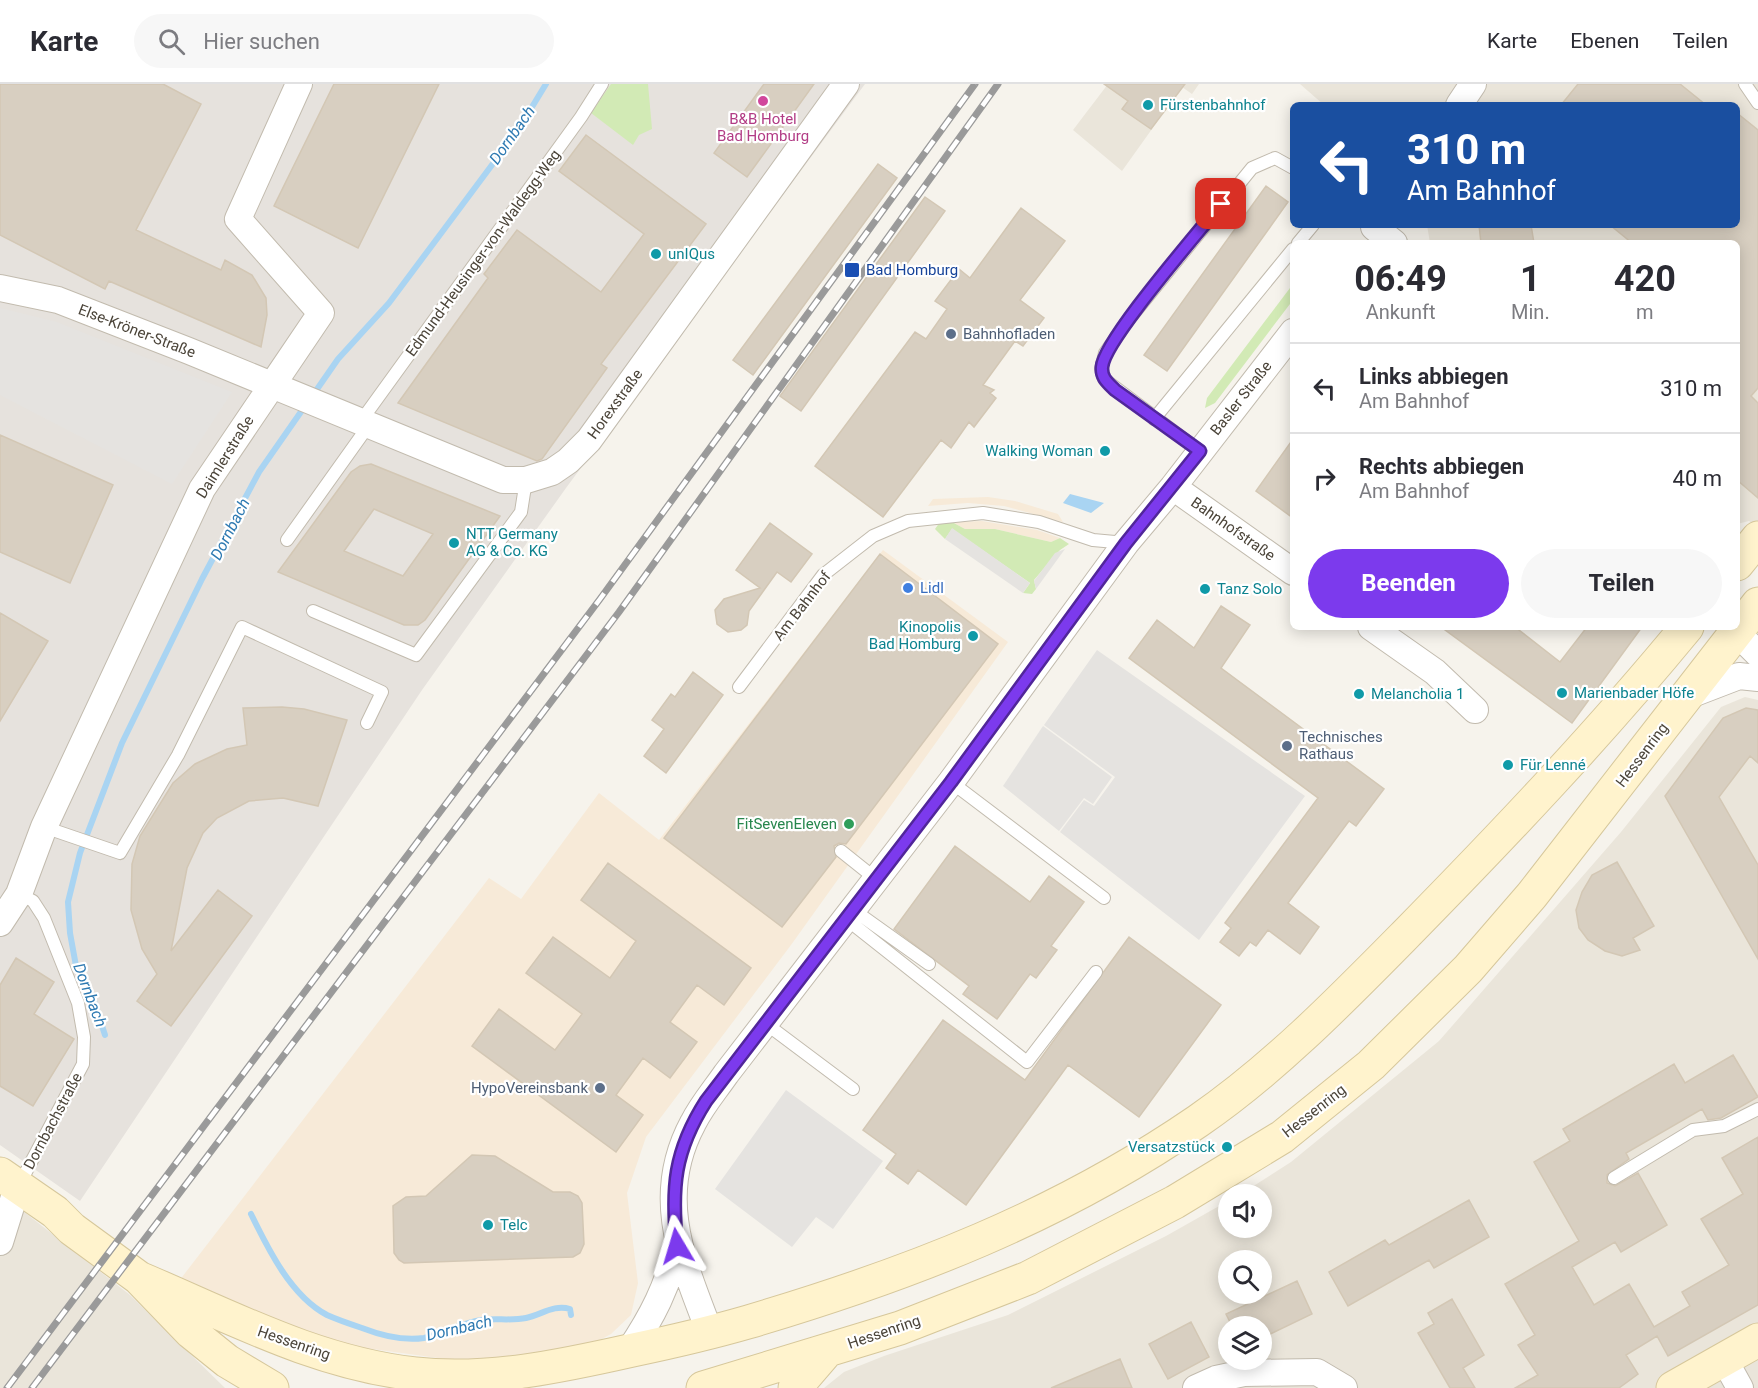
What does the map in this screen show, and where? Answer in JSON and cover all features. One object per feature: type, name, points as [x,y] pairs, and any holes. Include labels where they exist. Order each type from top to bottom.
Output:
[{"type":"street","name":"Daimlerstraße","points":[[0,923],[20,894],[44,827],[202,489],[321,313],[238,219],[299,84]]},
{"type":"street","name":"Horexstraße","points":[[271,385],[472,470],[504,480],[526,480],[560,467],[589,440],[846,84]]},
{"type":"street","points":[[1462,102],[1473,84]]},
{"type":"street","points":[[1371,230],[1389,240]]},
{"type":"street","name":"Else-Kröner-Straße","points":[[0,288],[58,300],[271,385]]},
{"type":"street","name":"Basler Straße","points":[[710,1333],[677,1246],[673,1204],[677,1170],[688,1135],[706,1101],[951,782],[1126,543],[1173,487],[1193,446],[1290,335]]},
{"type":"street","name":"Bahnhofstraße","points":[[1173,487],[1290,570]]},
{"type":"street","points":[[1740,541],[1758,538]]},
{"type":"street","points":[[1740,560],[1758,538]]},
{"type":"street","points":[[1375,630],[1435,672],[1475,710]]},
{"type":"street","name":"Hessenring","points":[[139,1278],[285,1342],[370,1366],[414,1374],[452,1376],[494,1374],[585,1361],[710,1333],[910,1270],[979,1241],[1088,1189],[1209,1113],[1245,1085],[1337,1002],[1586,747],[1665,640],[1682,630]]},
{"type":"street","name":"Hessenring","points":[[715,1386],[825,1353],[973,1301],[1117,1233],[1175,1202],[1282,1137],[1346,1087],[1411,1028],[1468,969],[1532,896],[1740,630]]},
{"type":"street","points":[[1687,696],[1740,676],[1758,678]]},
{"type":"street","points":[[8,1186],[49,1219],[72,1229],[139,1278],[163,1305],[226,1361],[272,1388]]},
{"type":"street","points":[[0,1242],[8,1186]]},
{"type":"street","points":[[1088,1189],[1091,1209],[1099,1220],[1117,1233]]},
{"type":"street","points":[[629,1351],[655,1312],[670,1277],[677,1246]]},
{"type":"street","points":[[710,1333],[715,1386]]},
{"type":"street","points":[[1673,1388],[1758,1340]]},
{"type":"street","points":[[795,1388],[825,1353]]},
{"type":"street","points":[[1724,1359],[1740,1388]]},
{"type":"street","points":[[1196,1388],[1216,1379],[1244,1373],[1317,1372],[1344,1388]]},
{"type":"lane","name":"Edmund-Heusinger-von-Waldegg-Weg","points":[[287,540],[365,423],[602,84]]},
{"type":"lane","points":[[1745,84],[1758,104]]},
{"type":"lane","points":[[1193,446],[1154,419],[1104,379],[1101,369],[1105,353],[1126,323],[1246,173],[1263,162],[1275,158],[1290,166]]},
{"type":"lane","points":[[1300,240],[1310,228]]},
{"type":"lane","points":[[1154,419],[1290,253]]},
{"type":"lane","points":[[313,610],[416,656],[521,512],[526,480]]},
{"type":"lane","name":"Am Bahnhof","points":[[739,687],[823,575],[873,536],[908,521],[983,513],[1039,522],[1093,540],[1126,543]]},
{"type":"lane","points":[[44,827],[93,846],[120,853],[177,755],[242,627],[382,692],[367,723]]},
{"type":"lane","points":[[951,782],[1104,898]]},
{"type":"lane","points":[[841,851],[876,879]]},
{"type":"lane","name":"Dornbachstraße","points":[[8,1186],[83,1064],[84,1036],[78,1004],[44,918],[33,901],[20,894]]},
{"type":"lane","points":[[848,914],[929,964]]},
{"type":"lane","points":[[848,914],[1027,1062],[1096,972]]},
{"type":"lane","points":[[765,1023],[853,1089]]},
{"type":"lane","points":[[1614,1178],[1693,1130],[1724,1126],[1758,1109]]},
{"type":"shaded area","points":[[0,84],[865,84],[566,488],[422,690],[80,1201],[0,1145]]},
{"type":"shaded area","points":[[1108,84],[1199,84],[1192,94],[1182,87],[1122,171],[1073,130]]},
{"type":"shaded area","points":[[1300,84],[1758,84],[1758,527],[1749,521],[1740,523],[1740,240],[1430,240],[1428,228],[1740,228],[1740,102],[1321,102]]},
{"type":"shaded area","points":[[0,308],[57,322],[232,392],[172,484],[0,395]]},
{"type":"shaded area","points":[[988,497],[1015,501],[1058,514],[1063,522],[1004,506],[968,503],[928,506],[933,499]]},
{"type":"shaded area","points":[[982,521],[1037,530],[1060,538],[1051,542],[995,529],[965,529],[952,522]]},
{"type":"shaded area","points":[[952,528],[1030,583],[1023,593],[945,539]]},
{"type":"shaded area","points":[[1065,549],[1036,589],[1034,581],[1055,553]]},
{"type":"shaded area","points":[[883,550],[1008,642],[791,945],[646,1137],[627,1193],[638,1283],[631,1315],[611,1334],[573,1354],[460,1361],[314,1341],[179,1281],[489,878],[521,899],[599,793],[659,840]]},
{"type":"shaded area","points":[[1097,650],[1305,796],[1199,940],[1060,832],[1084,800],[1094,806],[1115,777],[1044,725]]},
{"type":"shaded area","points":[[1745,697],[1758,700],[1758,1388],[824,1388],[844,1372],[884,1356],[1008,1315],[1166,1236],[1218,1207],[1218,1238],[1272,1238],[1272,1184],[1257,1184],[1291,1162],[1439,1041],[1621,832],[1721,707]]},
{"type":"shaded area","points":[[1043,726],[1112,777],[1093,804],[1084,798],[1059,831],[1003,786]]},
{"type":"shaded area","points":[[786,1090],[883,1161],[833,1229],[816,1217],[792,1247],[715,1189]]},
{"type":"shaded area","points":[[0,1193],[130,1295],[225,1388],[0,1388]]},
{"type":"green space","points":[[611,84],[648,84],[652,129],[639,135],[633,145],[591,113]]},
{"type":"green space","points":[[1290,288],[1290,304],[1215,403],[1205,408],[1207,398]]},
{"type":"green space","points":[[940,522],[952,522],[965,529],[995,529],[1051,542],[1060,538],[1069,544],[1060,550],[1034,580],[1036,589],[1032,594],[1023,593],[1030,583],[952,529],[945,539],[935,529]]},
{"type":"water","points":[[1070,494],[1104,503],[1091,513],[1063,503]]},
{"type":"building","points":[[0,84],[163,84],[201,104],[136,230],[221,270],[225,260],[252,275],[266,298],[267,315],[261,347],[109,281],[105,289],[0,235]]},
{"type":"building","points":[[334,84],[439,84],[358,248],[274,206]]},
{"type":"building","points":[[764,84],[814,84],[747,177],[714,153]]},
{"type":"building","name":"Fürstenbahnhof","points":[[1104,84],[1185,84],[1151,129],[1122,109],[1128,101]]},
{"type":"building","points":[[1578,84],[1680,84],[1702,102],[1563,102]]},
{"type":"building","points":[[1740,115],[1758,130],[1758,388],[1751,396],[1758,403],[1758,498],[1740,483],[1740,240],[1628,240],[1614,228],[1740,228]]},
{"type":"building","points":[[586,135],[706,224],[601,364],[607,368],[542,459],[537,461],[398,403],[488,278],[484,274],[517,230],[601,292],[644,234],[559,171]]},
{"type":"building","points":[[878,164],[897,178],[753,375],[733,360]]},
{"type":"building","points":[[1266,186],[1288,202],[1167,371],[1144,355]]},
{"type":"building","points":[[925,197],[945,211],[801,411],[780,396]]},
{"type":"building","points":[[1021,208],[1065,241],[1020,300],[1044,318],[1023,346],[1015,341],[983,385],[994,390],[990,393],[996,398],[974,427],[969,422],[951,448],[941,440],[883,517],[815,466],[915,332],[926,339],[947,309],[935,301],[959,269],[970,278]]},
{"type":"building","points":[[1479,228],[1532,228],[1534,240],[1481,240]]},
{"type":"building","points":[[0,435],[113,485],[70,583],[0,552]]},
{"type":"building","points":[[1290,443],[1290,516],[1256,491]]},
{"type":"building","name":"NTT Germany AG & Co. KG","points":[[371,464],[500,516],[425,620],[418,625],[404,625],[278,572],[351,472],[360,466]],"holes":[[[374,509],[433,534],[403,576],[344,551]]]},
{"type":"building","points":[[770,523],[812,554],[791,582],[777,572],[749,611],[747,625],[741,630],[728,632],[717,624],[715,610],[724,599],[760,588],[736,570]]},
{"type":"building","points":[[880,554],[998,644],[846,844],[839,843],[834,846],[836,857],[782,927],[664,838]]},
{"type":"building","name":"Technisches Rathaus","points":[[1221,606],[1250,625],[1221,668],[1384,789],[1356,826],[1349,821],[1288,903],[1319,927],[1300,954],[1268,930],[1256,946],[1250,942],[1239,956],[1220,942],[1231,928],[1225,923],[1318,798],[1129,658],[1157,620],[1194,648]]},
{"type":"building","points":[[0,613],[48,641],[0,721]]},
{"type":"building","name":"Marienbader Höfe","points":[[1445,630],[1519,630],[1560,662],[1585,630],[1640,630],[1572,723]]},
{"type":"building","points":[[693,672],[723,695],[666,773],[644,756],[664,729],[652,720],[671,694],[675,697]]},
{"type":"building","points":[[243,708],[304,709],[347,720],[318,806],[283,798],[249,801],[217,818],[203,833],[187,868],[171,951],[218,890],[252,916],[171,1026],[137,1001],[157,974],[142,949],[131,910],[132,864],[140,836],[173,783],[195,764],[227,749],[247,745]]},
{"type":"building","points":[[1746,708],[1758,710],[1758,763],[1750,756],[1719,797],[1758,865],[1758,959],[1665,796],[1723,718]]},
{"type":"building","points":[[955,846],[1030,902],[1049,876],[1084,902],[1051,946],[1057,950],[1036,978],[1030,974],[997,1019],[963,994],[969,986],[894,929]]},
{"type":"building","points":[[1617,862],[1654,926],[1633,938],[1640,950],[1622,956],[1605,951],[1588,940],[1579,928],[1576,910],[1582,892],[1592,875]]},
{"type":"building","points":[[608,863],[751,968],[724,1005],[697,985],[670,1022],[697,1042],[670,1078],[643,1058],[616,1095],[643,1115],[616,1152],[472,1046],[499,1009],[555,1050],[582,1014],[526,973],[553,937],[610,978],[636,941],[581,900]]},
{"type":"building","points":[[1129,937],[1221,1005],[1139,1117],[1068,1065],[966,1205],[918,1170],[908,1184],[886,1168],[896,1154],[863,1130],[943,1020],[1025,1080]]},
{"type":"building","points":[[16,958],[54,982],[34,1014],[74,1039],[33,1106],[0,1086],[0,985]]},
{"type":"building","points":[[1733,1055],[1758,1097],[1721,1118],[1708,1120],[1702,1109],[1626,1153],[1629,1159],[1607,1175],[1607,1183],[1615,1186],[1638,1173],[1667,1225],[1621,1252],[1615,1242],[1572,1267],[1594,1305],[1629,1284],[1654,1327],[1690,1306],[1682,1292],[1729,1265],[1701,1219],[1743,1194],[1722,1158],[1758,1137],[1758,1305],[1668,1356],[1657,1336],[1626,1355],[1638,1374],[1619,1388],[1515,1388],[1538,1375],[1518,1345],[1535,1335],[1505,1284],[1579,1241],[1534,1162],[1570,1141],[1563,1129],[1674,1064],[1685,1083]]},
{"type":"building","name":"Telc","points":[[472,1155],[495,1156],[553,1192],[570,1192],[578,1196],[582,1203],[584,1244],[580,1253],[573,1257],[404,1263],[399,1260],[394,1253],[393,1206],[406,1197],[426,1196]]},
{"type":"building","points":[[1469,1200],[1489,1237],[1434,1268],[1429,1260],[1348,1306],[1329,1272],[1385,1240],[1389,1245]]},
{"type":"building","points":[[1297,1281],[1312,1314],[1272,1333],[1272,1316],[1227,1316],[1226,1314],[1248,1304],[1272,1304],[1272,1293]]},
{"type":"building","points":[[1452,1299],[1484,1355],[1463,1368],[1475,1388],[1450,1388],[1418,1333],[1434,1324],[1428,1313]]},
{"type":"building","points":[[1191,1322],[1209,1357],[1168,1379],[1149,1344]]},
{"type":"building","points":[[1120,1359],[1132,1388],[1051,1388]]},
{"type":"waterway","name":"Dornbach","points":[[313,395],[338,359],[389,303],[518,130],[546,84]]},
{"type":"waterway","name":"Dornbach","points":[[105,1035],[92,995],[76,966],[70,933],[68,902],[80,853],[122,743],[202,579],[259,472],[305,406]]},
{"type":"waterway","name":"Dornbach","points":[[251,1214],[282,1271],[302,1296],[327,1315],[376,1333],[416,1339],[474,1321],[526,1318],[558,1308],[570,1309],[571,1315]]},
{"type":"railway","points":[[7,1388],[600,599],[975,84]]},
{"type":"railway","points":[[32,1388],[619,612],[998,84]]},
{"type":"place","name":"B&B Hotel Bad Homburg","points":[[763,101]]},
{"type":"place","name":"Fürstenbahnhof","points":[[1148,105]]},
{"type":"place","name":"unIQus","points":[[656,254]]},
{"type":"place","name":"Bad Homburg","points":[[852,270]]},
{"type":"place","name":"Bahnhofladen","points":[[951,334]]},
{"type":"place","name":"Walking Woman","points":[[1105,451]]},
{"type":"place","name":"NTT Germany AG & Co. KG","points":[[454,543]]},
{"type":"place","name":"Lidl","points":[[908,588]]},
{"type":"place","name":"Tanz Solo","points":[[1205,589]]},
{"type":"place","name":"Kinopolis Bad Homburg","points":[[973,636]]},
{"type":"place","name":"Marienbader Höfe","points":[[1562,693]]},
{"type":"place","name":"Melancholia 1","points":[[1359,694]]},
{"type":"place","name":"Technisches Rathaus","points":[[1287,746]]},
{"type":"place","name":"Für Lenné","points":[[1508,765]]},
{"type":"place","name":"FitSevenEleven","points":[[849,824]]},
{"type":"place","name":"HypoVereinsbank","points":[[600,1088]]},
{"type":"place","name":"Versatzstück","points":[[1227,1147]]},
{"type":"place","name":"Telc","points":[[488,1225]]},
{"type":"route","points":[[677,1246],[673,1204],[677,1170],[692,1124],[706,1101],[951,782],[1126,543],[1200,451],[1115,390],[1104,379],[1101,369],[1105,353],[1126,323],[1221,204]]}]
